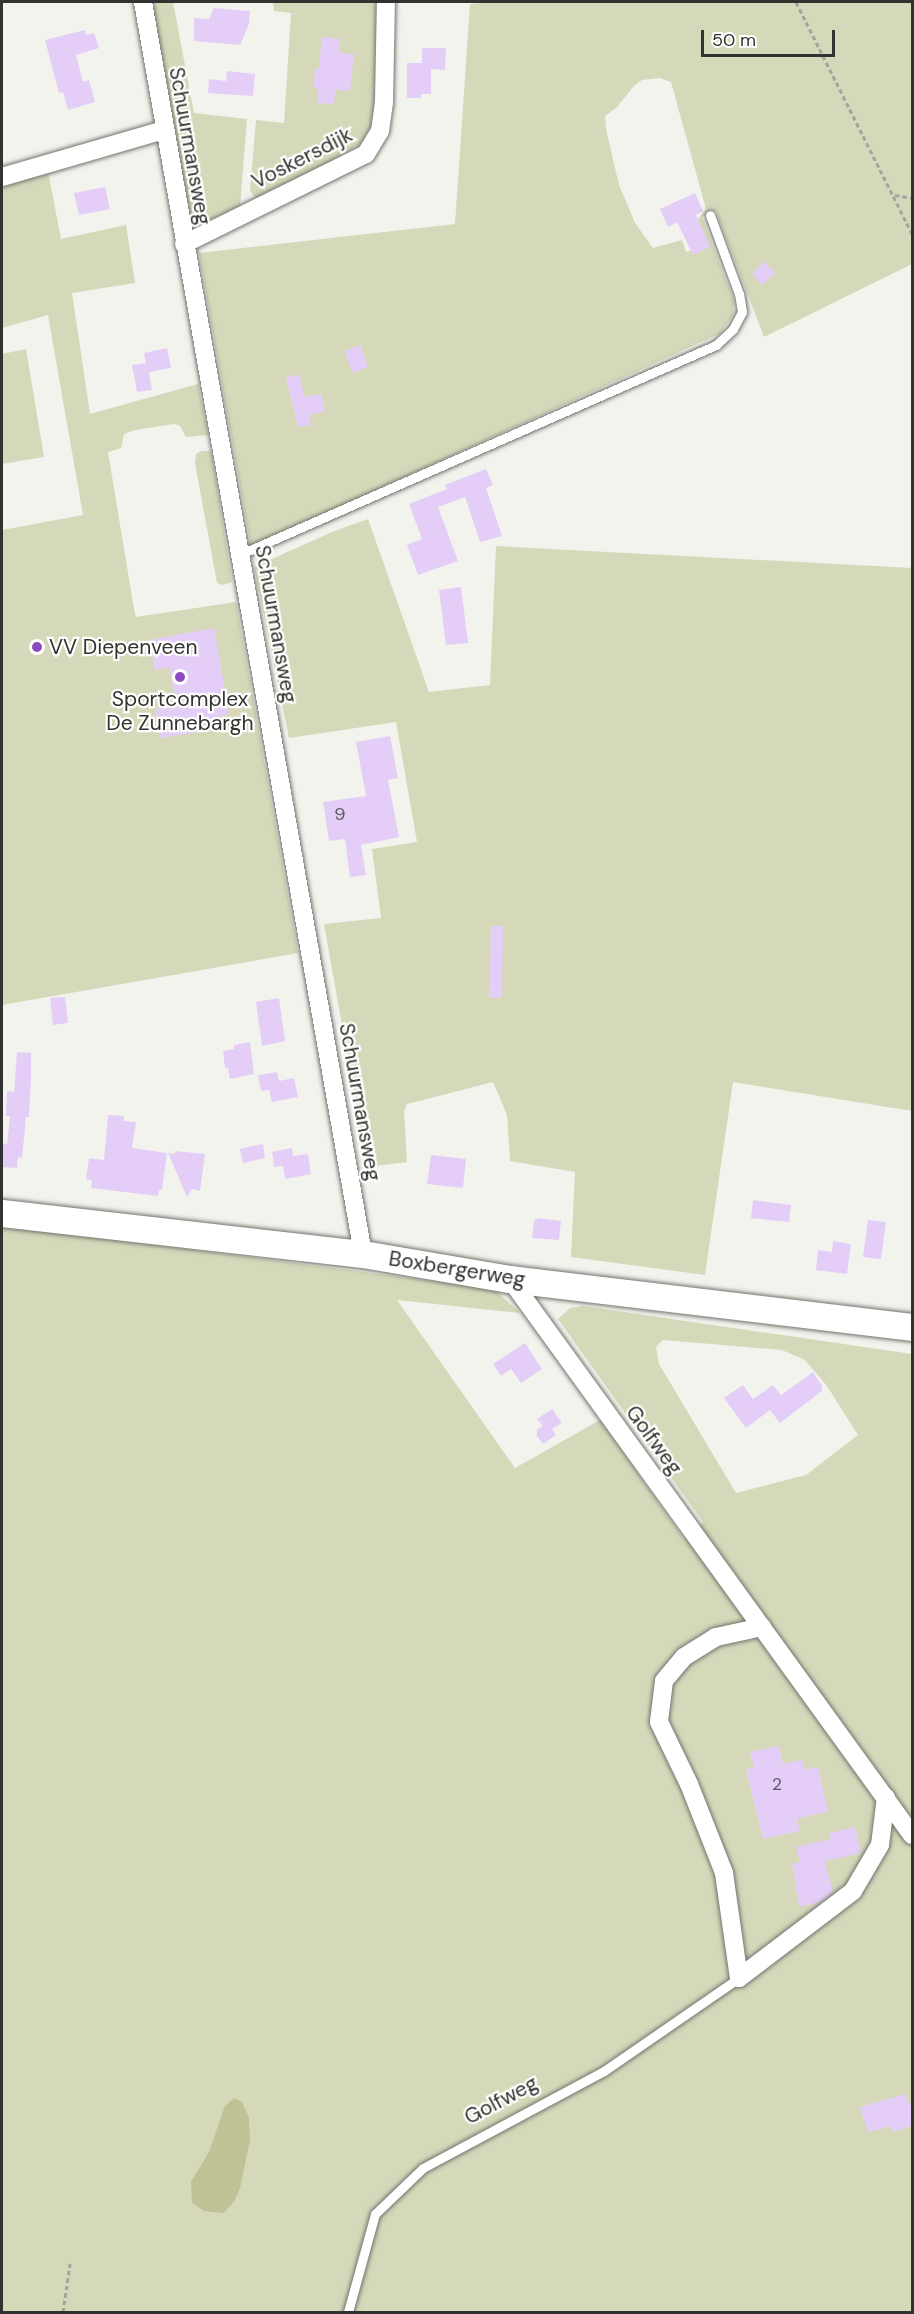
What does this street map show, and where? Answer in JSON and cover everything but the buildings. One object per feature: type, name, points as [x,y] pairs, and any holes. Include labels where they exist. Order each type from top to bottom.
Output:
[{"type":"street","name":"Schuurmansweg","points":[[143,2],[363,1254]]},
{"type":"street","name":"Voskersdijk","points":[[184,244],[366,154],[380,131],[384,102],[386,2]]},
{"type":"street","points":[[2,177],[164,130]]},
{"type":"street","name":"Boxbergerweg","points":[[2,1213],[363,1254],[510,1279],[912,1327]]},
{"type":"street","name":"Golfweg","points":[[510,1279],[912,1835]]},
{"type":"street","points":[[739,1978],[724,1873],[689,1784],[659,1722],[664,1681],[684,1657],[716,1636],[762,1627]]},
{"type":"street","name":"Golfweg","points":[[739,1978],[853,1891],[880,1845],[886,1797]]},
{"type":"lane","points":[[241,554],[716,345],[734,329],[742,312],[739,294],[710,215]]},
{"type":"lane","name":"Golfweg","points":[[348,2313],[375,2214],[423,2168],[604,2071],[739,1978]]},
{"type":"path","points":[[796,2],[895,195],[912,234]]},
{"type":"path","points":[[895,195],[912,198]]},
{"type":"path","points":[[63,2313],[70,2264]]},
{"type":"shaded area","points":[[154,2],[173,2],[194,113],[247,119],[240,207],[207,221],[190,219],[149,10],[155,6]]},
{"type":"shaded area","points":[[273,2],[377,2],[374,117],[369,139],[313,172],[256,200],[250,190],[256,120],[284,123],[291,13],[274,11]]},
{"type":"shaded area","points":[[493,2],[912,2],[912,264],[764,337],[716,211],[702,217],[734,301],[733,316],[719,334],[251,547],[199,253],[455,224],[470,4]],"holes":[[[660,78],[671,82],[706,209],[696,221],[704,246],[686,252],[682,240],[653,248],[635,223],[619,185],[606,129],[605,116],[616,108],[642,80]]]},
{"type":"shaded area","points":[[48,171],[61,239],[126,225],[135,283],[72,293],[90,414],[198,384],[208,435],[186,437],[180,426],[174,424],[135,430],[124,434],[121,448],[108,452],[134,609],[136,617],[236,602],[298,953],[2,1005],[2,530],[83,515],[48,315],[2,328],[2,183]]},
{"type":"shaded area","points":[[26,349],[44,457],[2,464],[2,354]]},
{"type":"shaded area","points":[[201,451],[211,451],[232,582],[223,585],[217,583],[195,463],[196,454]]},
{"type":"shaded area","points":[[368,519],[429,692],[490,685],[496,546],[912,568],[912,1111],[733,1082],[705,1275],[571,1257],[575,1172],[510,1161],[507,1115],[493,1082],[407,1104],[404,1111],[407,1162],[367,1167],[324,924],[381,918],[372,849],[417,842],[396,722],[289,738],[254,567],[332,532]]},
{"type":"shaded area","points":[[12,1224],[78,1235],[494,1289],[520,1313],[397,1300],[515,1468],[600,1420],[684,1539],[703,1522],[558,1319],[570,1308],[583,1306],[912,1354],[912,2312],[2,2312],[2,1225]],"holes":[[[663,1340],[782,1350],[805,1360],[827,1386],[858,1435],[806,1475],[736,1493],[659,1364],[656,1347]]]},
{"type":"shaded area","points":[[234,2098],[242,2102],[249,2118],[250,2140],[240,2188],[235,2200],[224,2213],[204,2211],[192,2203],[191,2182],[209,2152],[225,2106]]},
{"type":"place","name":"VV Diepenveen","points":[[37,647]]},
{"type":"place","name":"Sportcomplex De Zunnebargh","points":[[180,677]]}]
